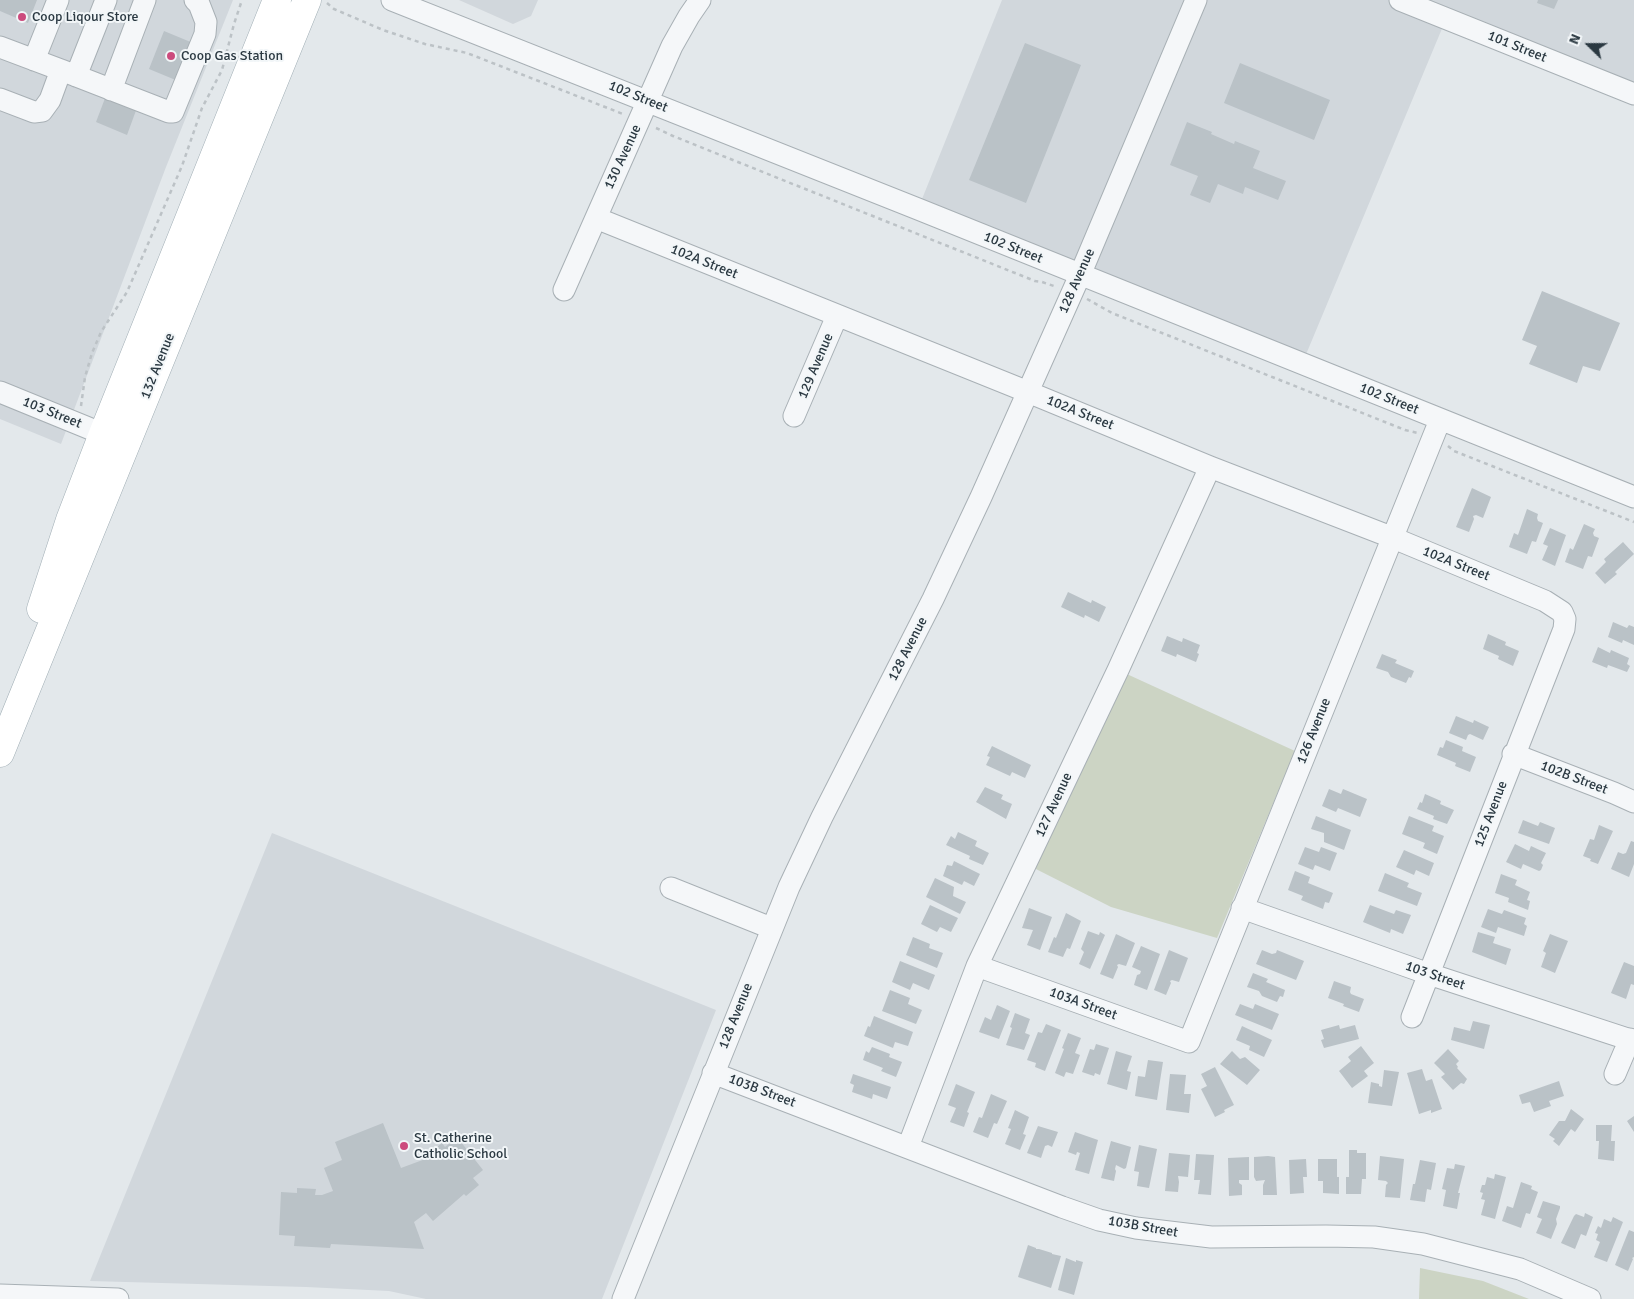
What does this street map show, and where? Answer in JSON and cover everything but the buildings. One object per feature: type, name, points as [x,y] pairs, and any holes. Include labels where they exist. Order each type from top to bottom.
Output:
[{"type":"main road","name":"132 Avenue","points":[[5,742],[36,622],[70,520],[277,0]]},
{"type":"main road","name":"132 Avenue","points":[[5,742],[307,0]]},
{"type":"street","points":[[34,60],[58,0]]},
{"type":"street","points":[[0,99],[34,112],[42,110],[69,73],[106,0]]},
{"type":"street","points":[[111,90],[145,0]]},
{"type":"street","points":[[0,46],[111,90],[173,112],[205,34],[206,22],[200,4],[195,0]]},
{"type":"street","name":"102 Street","points":[[392,0],[648,101],[1076,284],[1436,429],[1634,496]]},
{"type":"street","name":"130 Avenue","points":[[564,290],[672,46],[700,0]]},
{"type":"street","name":"128 Avenue","points":[[623,1299],[788,887],[933,599],[981,497],[1076,284],[1196,0]]},
{"type":"street","name":"101 Street","points":[[1400,0],[1634,94]]},
{"type":"street","name":"102A Street","points":[[596,218],[1210,467],[1392,537],[1545,600],[1562,612]]},
{"type":"street","name":"129 Avenue","points":[[794,416],[837,316]]},
{"type":"street","name":"103 Street","points":[[0,392],[103,434]]},
{"type":"street","name":"126 Avenue","points":[[1189,1042],[1436,429]]},
{"type":"street","name":"127 Avenue","points":[[908,1147],[977,966],[1118,670],[1210,467]]},
{"type":"street","name":"125 Avenue","points":[[1412,1017],[1513,754],[1564,629],[1565,619],[1562,612]]},
{"type":"street","name":"102B Street","points":[[1513,754],[1634,802]]},
{"type":"street","points":[[671,888],[771,928]]},
{"type":"street","name":"103 Street","points":[[1242,908],[1429,974],[1632,1040],[1615,1074]]},
{"type":"street","name":"103A Street","points":[[977,966],[1189,1042]]},
{"type":"street","name":"103B Street","points":[[713,1073],[1099,1220],[1136,1228],[1210,1237],[1326,1236],[1374,1238],[1423,1244],[1520,1269],[1590,1299]]},
{"type":"street","points":[[0,1295],[118,1299]]},
{"type":"path","points":[[81,406],[84,378],[92,353],[101,332],[127,292],[182,166],[202,108],[222,70],[242,0]]},
{"type":"path","points":[[319,0],[328,3],[334,9],[383,30],[425,44],[467,53],[1029,279],[1076,284],[1112,313],[1405,430],[1436,429],[1454,452],[1634,522]]},
{"type":"shaded area","points":[[0,0],[233,0],[166,167],[61,444],[0,419]]},
{"type":"shaded area","points":[[459,0],[538,0],[531,16],[513,24]]},
{"type":"shaded area","points":[[1002,0],[1634,0],[1634,94],[1446,19],[1302,364],[918,209]]},
{"type":"shaded area","name":"St. Catherine Catholic School","points":[[272,833],[716,1010],[602,1299],[426,1299],[389,1291],[90,1281]]},
{"type":"green space","points":[[1118,670],[1295,751],[1217,938],[1111,907],[1026,864]]},
{"type":"green space","points":[[1420,1268],[1483,1281],[1529,1299],[1419,1299]]},
{"type":"place","name":"Coop Liqour Store","points":[[22,17]]},
{"type":"place","name":"Coop Gas Station","points":[[171,56]]},
{"type":"place","name":"St. Catherine Catholic School","points":[[404,1146]]}]
